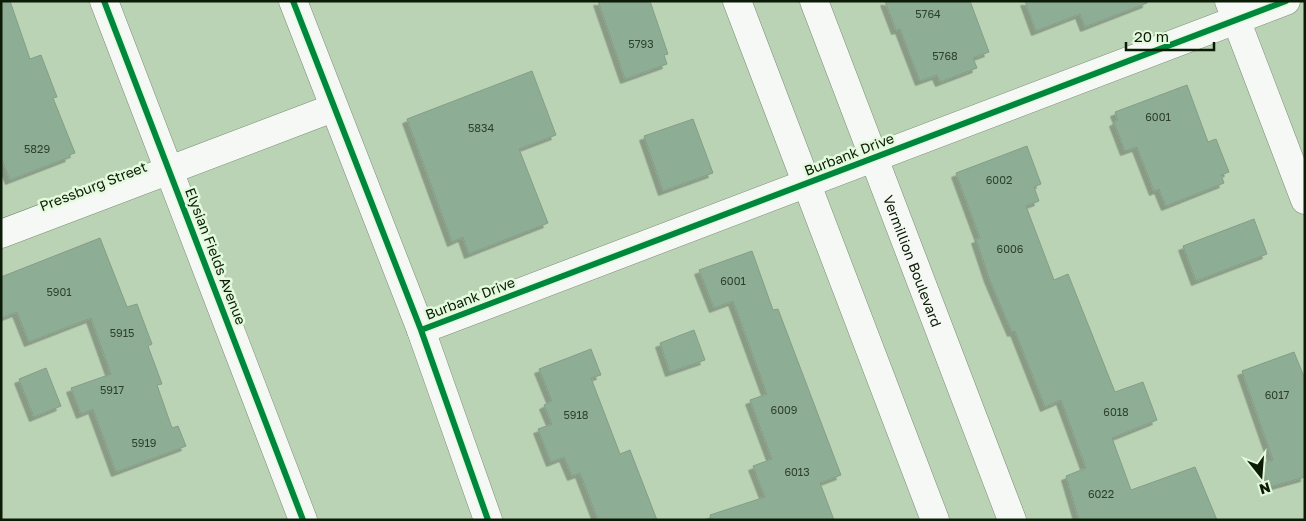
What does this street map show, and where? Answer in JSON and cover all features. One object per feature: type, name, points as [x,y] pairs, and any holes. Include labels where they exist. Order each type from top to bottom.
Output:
[{"type":"street","name":"Elysian Fields Avenue","points":[[104,1],[304,520]]},
{"type":"street","points":[[293,1],[333,108],[421,330],[488,520]]},
{"type":"street","points":[[737,1],[936,520]]},
{"type":"street","name":"Vermillion Boulevard","points":[[814,1],[1012,520]]},
{"type":"street","name":"Burbank Drive","points":[[421,330],[874,158],[1232,11],[1286,1]]},
{"type":"street","points":[[1232,11],[1305,200]]},
{"type":"street","name":"Pressburg Street","points":[[1,234],[333,108]]},
{"type":"building","points":[[1,1],[10,1],[30,59],[41,55],[57,97],[53,98],[75,153],[69,155],[70,157],[10,180],[1,157]]},
{"type":"building","points":[[598,1],[650,1],[668,54],[664,55],[667,64],[625,79]]},
{"type":"building","points":[[885,1],[970,1],[989,52],[973,58],[977,68],[940,82],[937,75],[920,81],[900,29],[896,30]]},
{"type":"building","points":[[1025,1],[1147,1],[1147,3],[1085,27],[1080,14],[1036,31]]},
{"type":"building","points":[[532,71],[556,135],[519,149],[548,223],[469,254],[463,237],[452,242],[407,119]]},
{"type":"building","points":[[1187,85],[1208,142],[1216,139],[1229,172],[1221,175],[1224,183],[1166,206],[1159,189],[1154,191],[1137,147],[1125,151],[1114,122],[1118,120],[1115,112]]},
{"type":"building","points":[[693,119],[713,173],[663,191],[644,136]]},
{"type":"building","points":[[1027,146],[1041,184],[1034,187],[1039,201],[1026,206],[1054,280],[1068,274],[1115,392],[1143,382],[1157,420],[1112,438],[1131,490],[1195,467],[1217,520],[1079,520],[1066,476],[1086,468],[1061,400],[1045,407],[1015,331],[1012,332],[989,278],[976,239],[980,238],[956,173]]},
{"type":"building","points":[[1254,219],[1267,254],[1196,281],[1183,246]]},
{"type":"building","points":[[100,238],[127,307],[137,304],[152,344],[148,346],[162,384],[157,385],[172,428],[178,426],[186,446],[116,472],[93,409],[81,414],[71,388],[111,374],[91,318],[29,342],[17,312],[1,318],[1,277]]},
{"type":"building","points":[[752,251],[773,310],[778,309],[841,475],[820,483],[834,520],[711,520],[710,515],[765,497],[753,466],[772,459],[750,400],[767,394],[733,301],[714,308],[699,270]]},
{"type":"building","points":[[694,330],[705,360],[670,372],[660,343]]},
{"type":"building","points":[[591,349],[601,375],[591,378],[620,454],[630,450],[657,520],[598,520],[580,473],[572,476],[564,457],[551,462],[538,429],[552,424],[544,405],[552,401],[539,369]]},
{"type":"building","points":[[1294,352],[1305,379],[1305,477],[1269,487],[1261,464],[1273,460],[1242,371]]},
{"type":"building","points":[[46,368],[61,406],[34,417],[19,379]]},
{"type":"cycle path","points":[[104,1],[303,520]]},
{"type":"cycle path","points":[[293,1],[421,330],[488,520]]},
{"type":"cycle path","points":[[421,330],[1286,1]]}]
